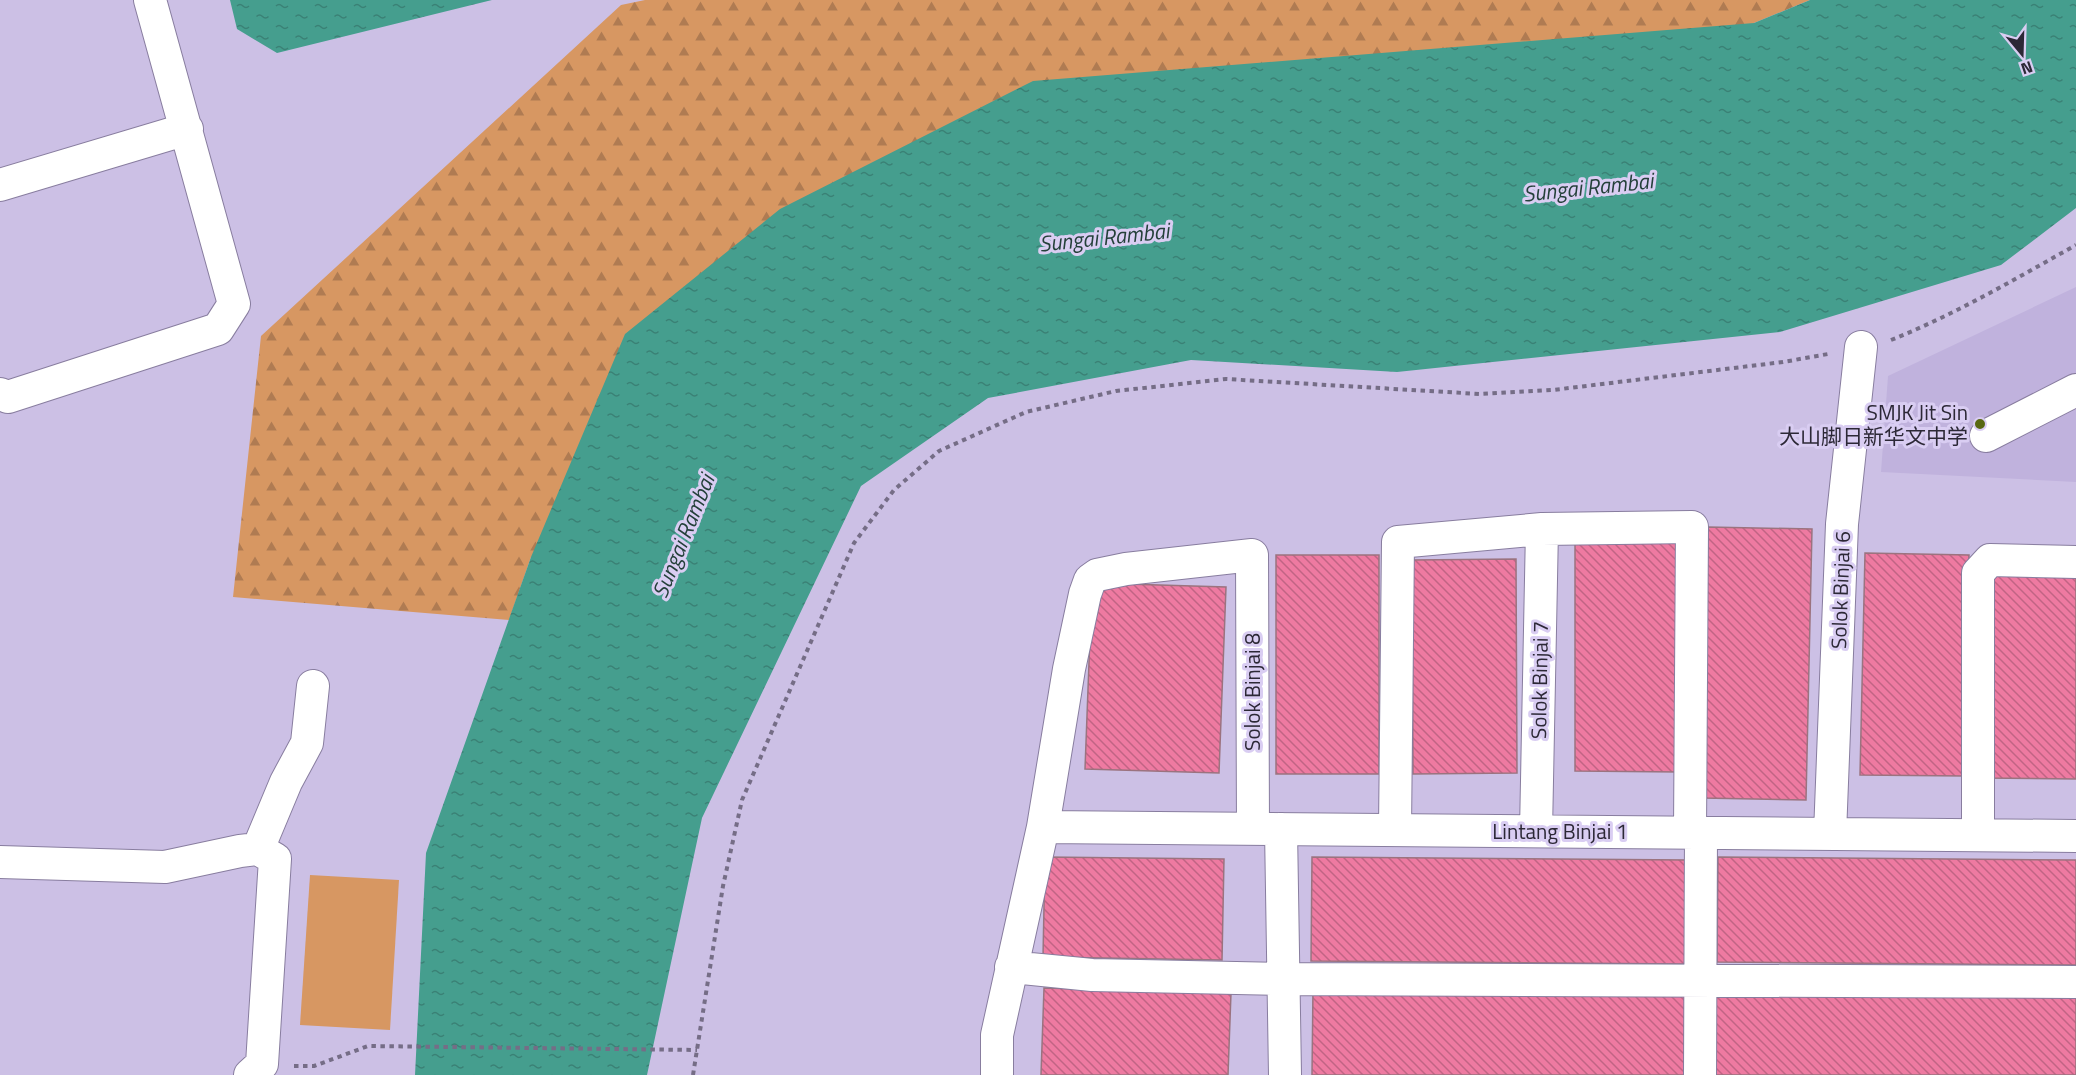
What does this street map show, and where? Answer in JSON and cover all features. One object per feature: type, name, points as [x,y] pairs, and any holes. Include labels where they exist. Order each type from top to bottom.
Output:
[{"type":"street","points":[[0,394],[8,397],[219,329],[234,304],[150,0]]},
{"type":"street","points":[[0,185],[187,129]]},
{"type":"street","name":"Solok Binjai 6","points":[[1830,834],[1842,524],[1861,347]]},
{"type":"street","points":[[1986,436],[2076,390]]},
{"type":"street","points":[[1395,830],[1398,542],[1542,529],[1692,527],[1700,1075]]},
{"type":"street","name":"Solok Binjai 7","points":[[1536,831],[1542,529]]},
{"type":"street","name":"Solok Binjai 8","points":[[1043,827],[1069,669],[1090,580],[1097,575],[1126,569],[1252,555],[1267,829],[1284,979],[1285,1075]]},
{"type":"street","points":[[1978,835],[1978,573],[1990,560],[2076,562]]},
{"type":"street","points":[[258,849],[286,782],[307,743],[313,686]]},
{"type":"street","points":[[996,1075],[997,1035],[1043,827]]},
{"type":"street","name":"Lintang Binjai 1","points":[[1043,827],[2076,836]]},
{"type":"street","points":[[0,862],[165,867],[258,849],[274,859],[256,1070]]},
{"type":"street","points":[[1011,967],[1092,975],[1284,979],[2076,982]]},
{"type":"path","points":[[693,1075],[723,886],[742,800],[854,543],[894,490],[939,451],[1026,412],[1116,391],[1226,379],[1480,394],[1553,390],[1783,362],[1881,343],[1930,324],[1992,293],[2076,245]]},
{"type":"path","points":[[256,1070],[314,1066],[368,1046],[697,1050]]},
{"type":"shaded area","name":"SMJK Jit Sin 大山脚日新华文中学","points":[[2076,287],[2076,482],[1881,472],[1888,376]]},
{"type":"green space","points":[[645,0],[1810,0],[531,557],[509,620],[233,597],[261,336],[621,5]]},
{"type":"green space","points":[[310,875],[399,880],[390,1030],[300,1025]]},
{"type":"water","points":[[230,0],[492,0],[277,53],[237,29]]},
{"type":"water","name":"Sungai Rambai","points":[[1810,0],[2076,0],[2076,208],[2001,265],[1780,332],[1397,372],[1191,360],[988,398],[861,486],[702,818],[647,1075],[415,1075],[426,853],[531,557],[625,334],[780,209],[1033,81],[1754,23]]},
{"type":"building","points":[[1708,527],[1812,529],[1806,800],[1703,798]]},
{"type":"building","points":[[1678,540],[1679,772],[1575,771],[1575,542]]},
{"type":"building","points":[[1865,553],[1969,555],[1964,776],[1860,775]]},
{"type":"building","points":[[1276,555],[1379,555],[1379,774],[1276,774]]},
{"type":"building","points":[[1516,559],[1517,773],[1413,774],[1412,560]]},
{"type":"building","points":[[1987,573],[2076,574],[2076,779],[1984,778]]},
{"type":"building","points":[[1092,583],[1226,587],[1219,773],[1085,769]]},
{"type":"building","points":[[1045,857],[1224,859],[1222,960],[1043,957]]},
{"type":"building","points":[[1312,857],[1688,860],[1687,964],[1311,961]]},
{"type":"building","points":[[1718,857],[2076,860],[2076,965],[1717,962]]},
{"type":"building","points":[[1044,988],[1231,993],[1228,1075],[1041,1075]]},
{"type":"building","points":[[1313,988],[1689,991],[1688,1075],[1312,1075]]},
{"type":"building","points":[[1710,992],[2076,992],[2076,1075],[1710,1075]]},
{"type":"place","name":"SMJK Jit Sin 大山脚日新华文中学","points":[[1980,424]]}]
